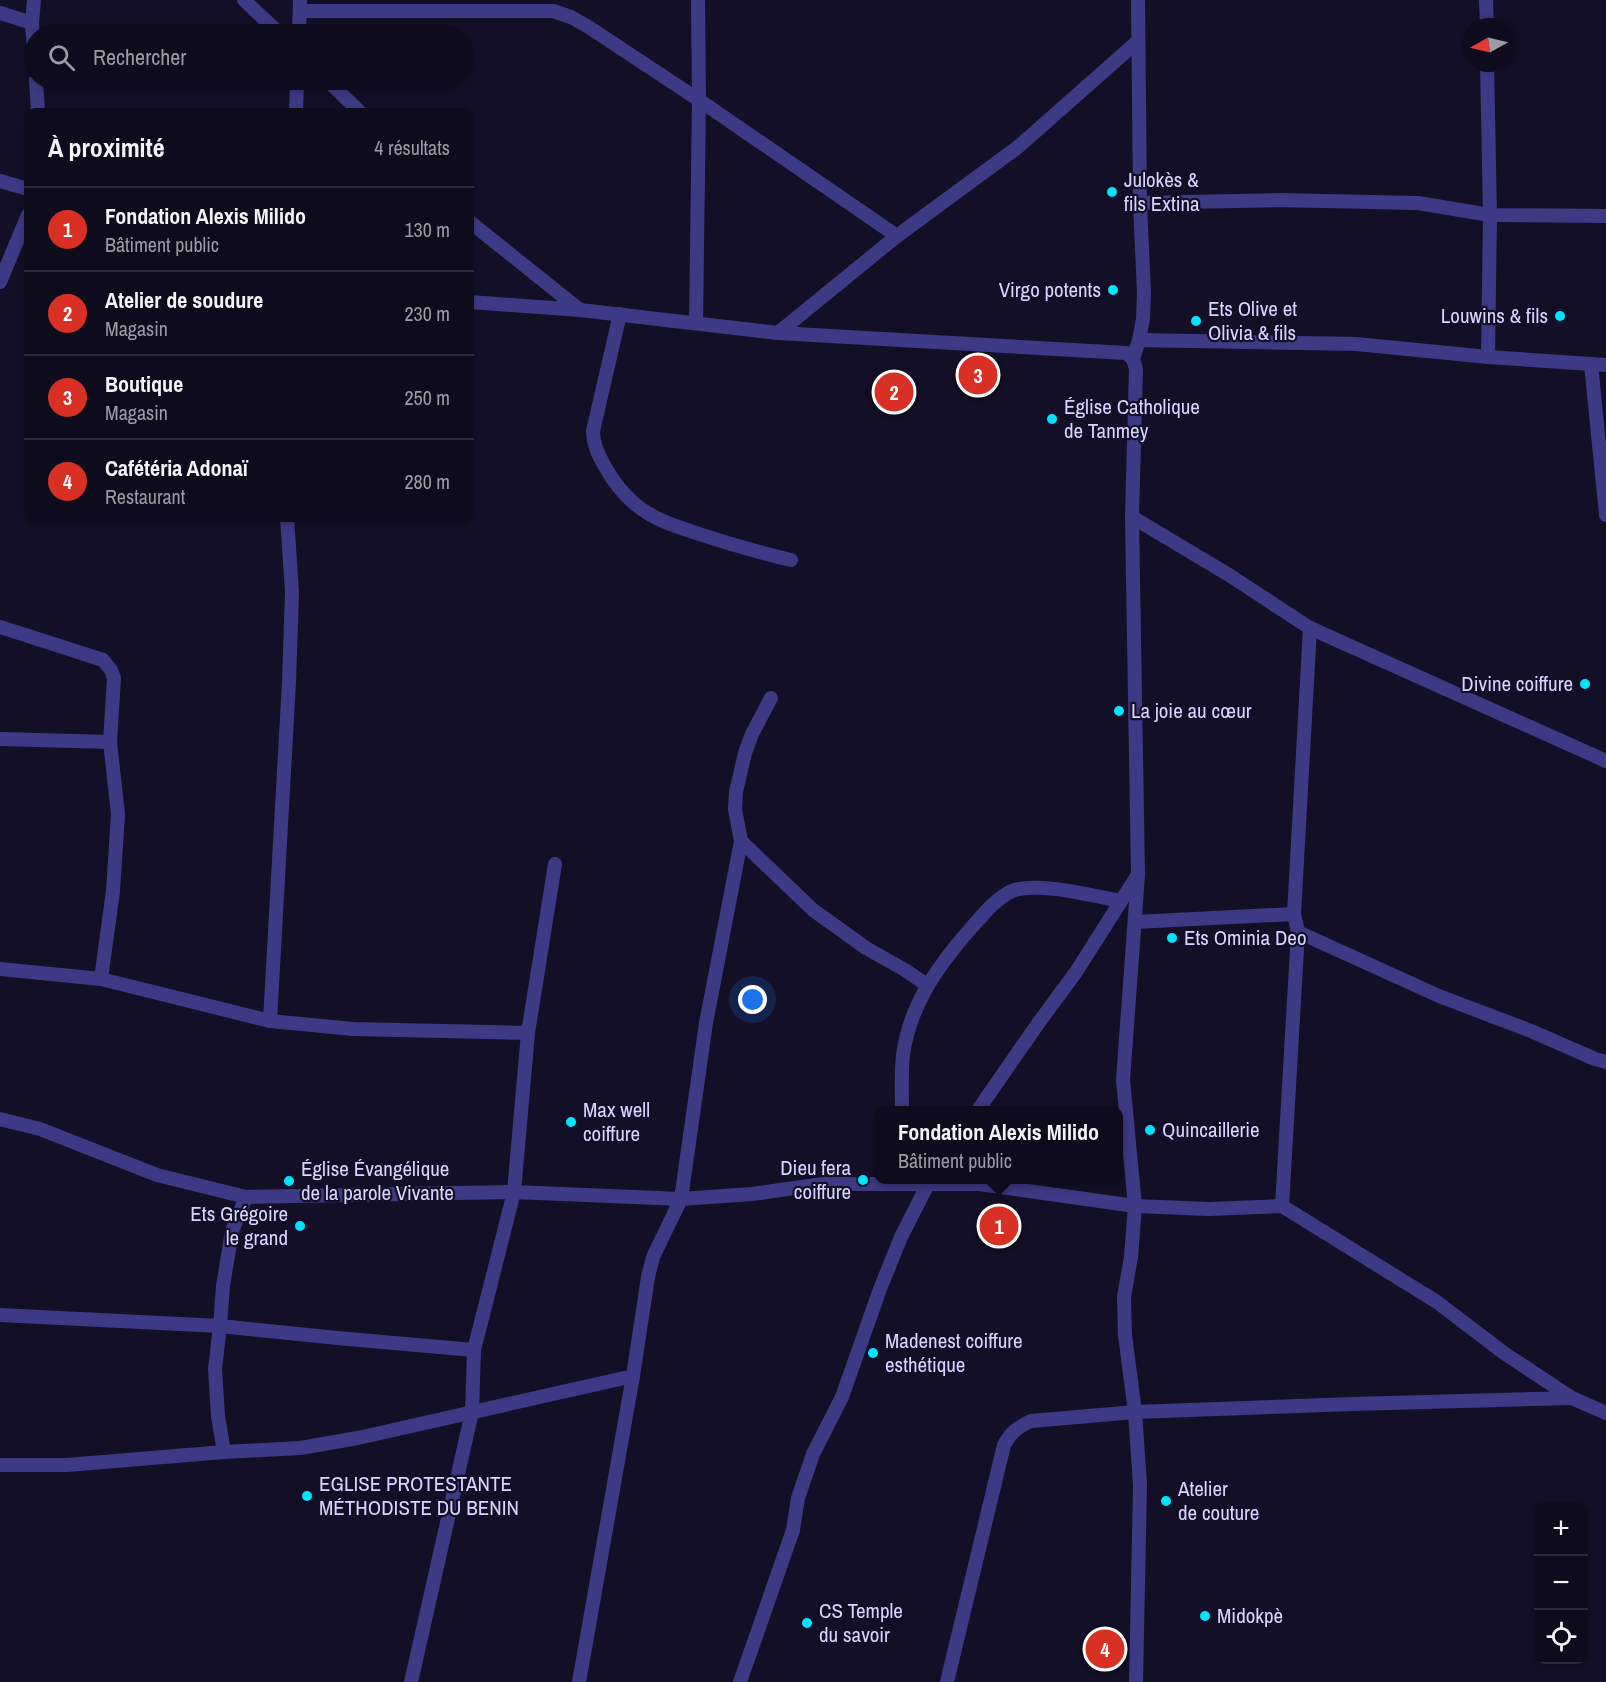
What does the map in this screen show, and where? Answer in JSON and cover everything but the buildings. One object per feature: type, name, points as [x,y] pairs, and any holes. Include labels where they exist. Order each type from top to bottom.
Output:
[{"type":"street","points":[[0,13],[32,23],[34,0]]},
{"type":"street","points":[[244,0],[269,24]]},
{"type":"street","points":[[696,323],[698,0]]},
{"type":"street","points":[[1133,359],[1143,319],[1144,292],[1140,203],[1138,0]]},
{"type":"street","points":[[1486,0],[1486,18]]},
{"type":"street","points":[[299,24],[300,5],[553,11],[571,17],[699,100],[897,236]]},
{"type":"street","points":[[778,333],[897,236],[1018,147],[1138,41]]},
{"type":"street","points":[[1487,72],[1490,215],[1488,357]]},
{"type":"street","points":[[37,90],[38,108]]},
{"type":"street","points":[[296,108],[297,90]]},
{"type":"street","points":[[337,90],[356,108]]},
{"type":"street","points":[[0,180],[24,188]]},
{"type":"street","points":[[1140,203],[1278,200],[1418,203],[1490,215],[1606,216]]},
{"type":"street","points":[[0,282],[24,225]]},
{"type":"street","points":[[474,225],[580,310]]},
{"type":"street","points":[[474,302],[580,310],[778,333],[1126,353],[1133,359],[1136,369],[1132,517],[1137,875],[1123,1080],[1135,1206],[1131,1257],[1124,1297],[1125,1335],[1135,1412],[1140,1485],[1136,1682]]},
{"type":"street","points":[[620,315],[593,431],[593,441],[610,475],[620,489],[635,503],[649,514],[666,522],[750,551],[791,560]]},
{"type":"street","points":[[1139,340],[1356,344],[1488,357],[1606,364]]},
{"type":"street","points":[[1591,364],[1606,515]]},
{"type":"street","points":[[1132,517],[1310,628],[1606,761]]},
{"type":"street","points":[[270,1021],[290,671],[292,592],[287,522]]},
{"type":"street","points":[[0,627],[103,660],[114,678],[110,742],[118,814],[113,891],[100,979]]},
{"type":"street","points":[[1282,1206],[1298,932],[1294,914],[1310,628]]},
{"type":"street","points":[[579,1682],[633,1376],[648,1277],[653,1257],[681,1199],[706,1023],[741,841],[735,809],[736,792],[752,734],[771,698]]},
{"type":"street","points":[[0,739],[110,742]]},
{"type":"street","points":[[741,841],[813,910],[866,948],[927,986]]},
{"type":"street","points":[[411,1682],[472,1412],[474,1350],[514,1192],[528,1033],[555,864]]},
{"type":"street","points":[[981,1106],[1076,972],[1137,875]]},
{"type":"street","points":[[902,1106],[903,1058],[911,1019],[927,986],[977,921],[999,900],[1011,892],[1026,888],[1045,888],[1121,901]]},
{"type":"street","points":[[1134,922],[1294,914]]},
{"type":"street","points":[[1298,932],[1438,996],[1606,1062]]},
{"type":"street","points":[[0,969],[100,979],[270,1021],[352,1029],[528,1033]]},
{"type":"street","points":[[0,1119],[40,1129],[157,1175],[246,1197],[514,1192],[681,1199],[752,1194],[823,1184],[874,1183]]},
{"type":"street","points":[[740,1682],[793,1530],[798,1498],[813,1454],[842,1398],[880,1289],[901,1237],[927,1184]]},
{"type":"street","points":[[979,1184],[1135,1206],[1209,1209],[1282,1206],[1437,1302],[1504,1353],[1572,1398],[1606,1413]]},
{"type":"street","points":[[224,1452],[218,1416],[215,1369],[231,1231],[246,1197]]},
{"type":"street","points":[[0,1315],[220,1326],[474,1350]]},
{"type":"street","points":[[0,1465],[67,1465],[300,1448],[358,1438],[633,1376]]},
{"type":"street","points":[[947,1682],[1004,1445],[1010,1434],[1019,1426],[1031,1421],[1135,1412],[1572,1398]]},
{"type":"place","name":"Julokès & fils Extina","points":[[1112,192]]},
{"type":"place","name":"Virgo potents","points":[[1113,290]]},
{"type":"place","name":"Louwins & fils","points":[[1560,316]]},
{"type":"place","name":"Ets Olive et Olivia & fils","points":[[1196,321]]},
{"type":"place","name":"Boutique","points":[[978,375]]},
{"type":"place","name":"Atelier de soudure","points":[[894,392]]},
{"type":"place","name":"Église Catholique de Tanmey","points":[[1052,419]]},
{"type":"place","name":"Divine coiffure","points":[[1585,684]]},
{"type":"place","name":"La joie au cœur","points":[[1119,711]]},
{"type":"place","name":"Ets Ominia Deo","points":[[1172,938]]},
{"type":"place","name":"Max well coiffure","points":[[571,1122]]},
{"type":"place","name":"Quincaillerie","points":[[1150,1130]]},
{"type":"place","name":"Dieu fera coiffure","points":[[863,1180]]},
{"type":"place","name":"Église Évangélique de la parole Vivante","points":[[289,1181]]},
{"type":"place","name":"Ets Grégoire le grand","points":[[300,1226]]},
{"type":"place","name":"Fondation Alexis Milido","points":[[999,1226]]},
{"type":"place","name":"Madenest coiffure esthétique","points":[[873,1353]]},
{"type":"place","name":"EGLISE PROTESTANTE MÉTHODISTE DU BENIN","points":[[307,1496]]},
{"type":"place","name":"Atelier de couture","points":[[1166,1501]]},
{"type":"place","name":"Midokpè","points":[[1205,1616]]},
{"type":"place","name":"CS Temple du savoir","points":[[807,1623]]},
{"type":"place","name":"Cafétéria Adonaï","points":[[1105,1649]]}]
